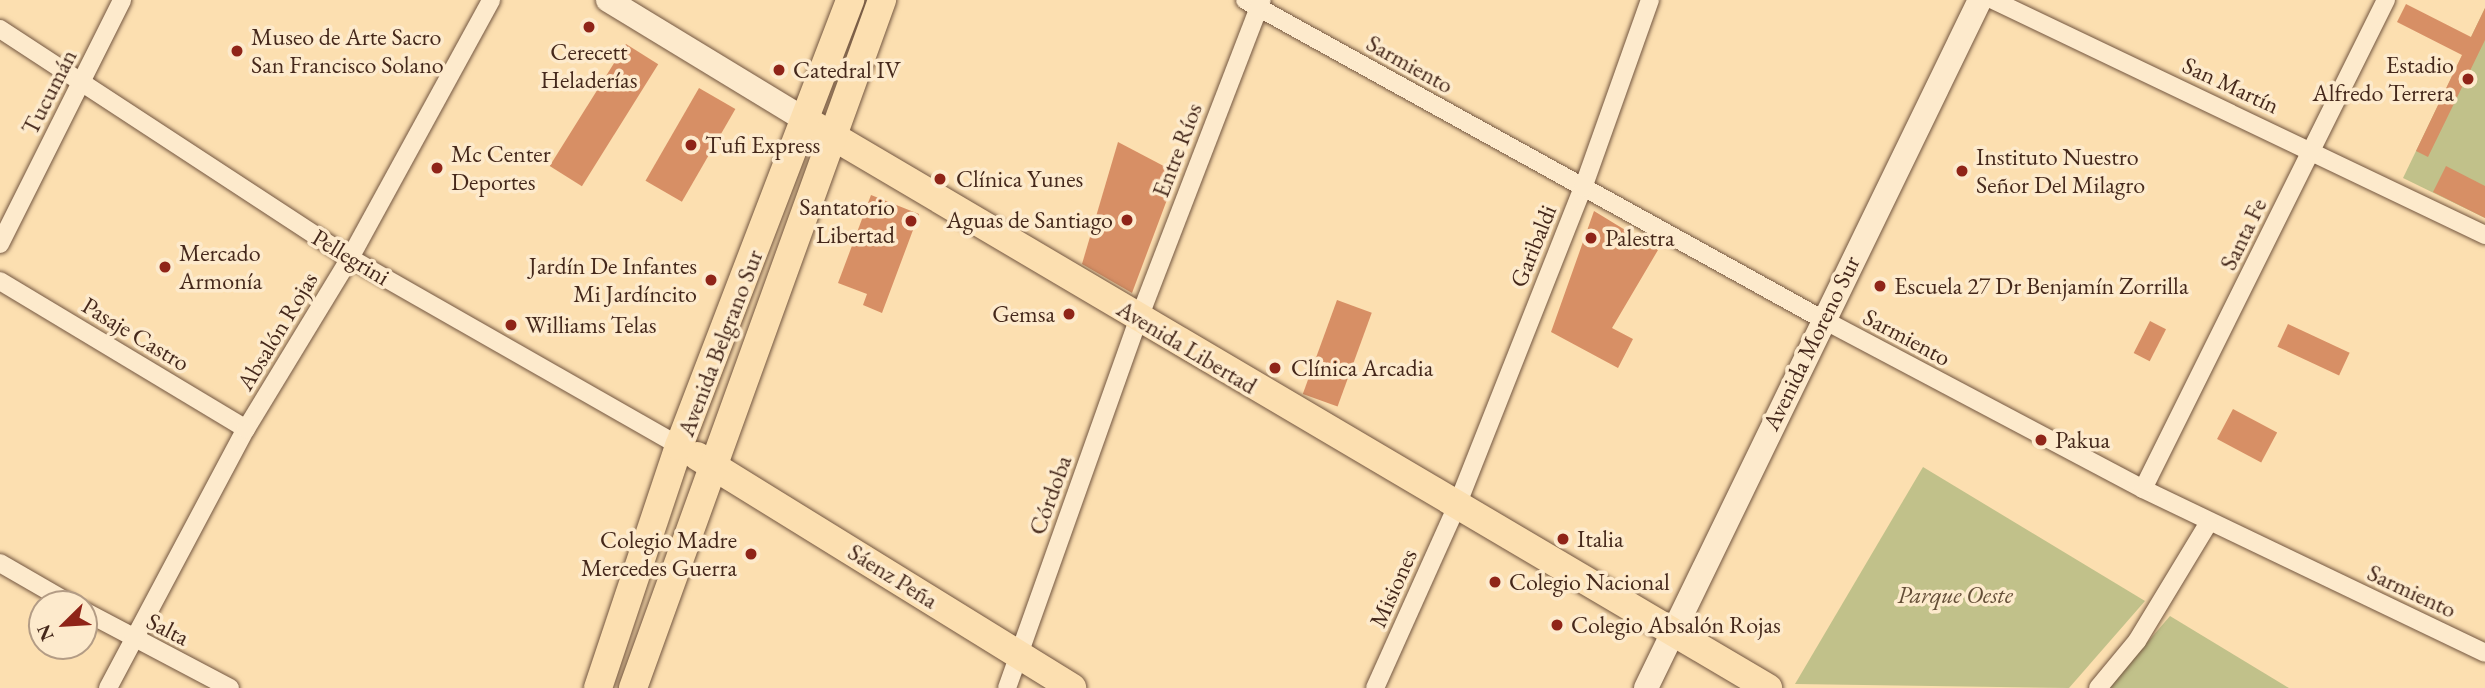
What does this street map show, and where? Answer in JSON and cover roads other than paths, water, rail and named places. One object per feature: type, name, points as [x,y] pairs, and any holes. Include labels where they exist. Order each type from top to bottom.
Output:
[{"type":"main road","name":"Avenida Belgrano Sur","points":[[598,688],[679,446],[807,121],[850,0]]},
{"type":"main road","name":"Avenida Belgrano Sur","points":[[634,688],[882,0]]},
{"type":"main road","name":"Avenida Libertad","points":[[807,121],[1456,508],[1768,688]]},
{"type":"main road","name":"Pellegrini","points":[[679,446],[714,464]]},
{"type":"main road","name":"Sáenz Peña","points":[[714,464],[1072,688]]},
{"type":"street","name":"Tucumán","points":[[0,244],[122,0]]},
{"type":"street","name":"Absalón Rojas","points":[[108,688],[136,641],[246,429],[350,258],[491,0]]},
{"type":"street","name":"Avenida Libertad","points":[[608,0],[807,121]]},
{"type":"street","name":"Garibaldi","points":[[1456,508],[1583,188],[1650,0]]},
{"type":"street","name":"Avenida Moreno Sur","points":[[1646,688],[1822,319],[1980,0]]},
{"type":"street","name":"San Martín","points":[[1993,0],[2312,150],[2485,235]]},
{"type":"street","name":"Santa Fe","points":[[2143,489],[2386,0]]},
{"type":"street","name":"Sarmiento","points":[[1255,3],[1822,319],[2143,489],[2485,653]]},
{"type":"street","name":"Entre Ríos","points":[[1139,318],[1255,3]]},
{"type":"street","name":"Pellegrini","points":[[0,29],[350,258],[679,446]]},
{"type":"street","name":"Pasaje Castro","points":[[0,281],[246,429]]},
{"type":"street","name":"Córdoba","points":[[1007,688],[1139,318]]},
{"type":"street","name":"Misiones","points":[[1375,688],[1456,508]]},
{"type":"street","points":[[2098,688],[2137,641],[2209,522]]},
{"type":"street","points":[[0,563],[47,590]]},
{"type":"street","name":"Salta","points":[[98,619],[230,688]]},
{"type":"place","name":"Cerecett Heladerías","points":[[589,27]]},
{"type":"place","name":"Museo de Arte Sacro San Francisco Solano","points":[[237,51]]},
{"type":"place","name":"Catedral IV","points":[[779,70]]},
{"type":"place","name":"Estadio Alfredo Terrera","points":[[2468,79]]},
{"type":"place","name":"Tufi Express","points":[[691,145]]},
{"type":"place","name":"Mc Center Deportes","points":[[437,168]]},
{"type":"place","name":"Instituto Nuestro Señor Del Milagro","points":[[1962,171]]},
{"type":"place","name":"Clínica Yunes","points":[[940,179]]},
{"type":"place","name":"Aguas de Santiago","points":[[1127,220]]},
{"type":"place","name":"Santatorio Libertad","points":[[911,221]]},
{"type":"place","name":"Palestra","points":[[1591,238]]},
{"type":"place","name":"Mercado Armonía","points":[[165,267]]},
{"type":"place","name":"Jardín De Infantes Mi Jardíncito","points":[[711,280]]},
{"type":"place","name":"Escuela 27 Dr Benjamín Zorrilla","points":[[1880,286]]},
{"type":"place","name":"Gemsa","points":[[1069,314]]},
{"type":"place","name":"Williams Telas","points":[[511,325]]},
{"type":"place","name":"Clínica Arcadia","points":[[1275,368]]},
{"type":"place","name":"Pakua","points":[[2041,440]]},
{"type":"place","name":"Italia","points":[[1563,539]]},
{"type":"place","name":"Colegio Madre Mercedes Guerra","points":[[751,554]]},
{"type":"place","name":"Colegio Nacional","points":[[1495,582]]},
{"type":"place","name":"Colegio Absalón Rojas","points":[[1557,625]]},
{"type":"park label","name":"Parque Oeste","points":[[1955,595]]}]
